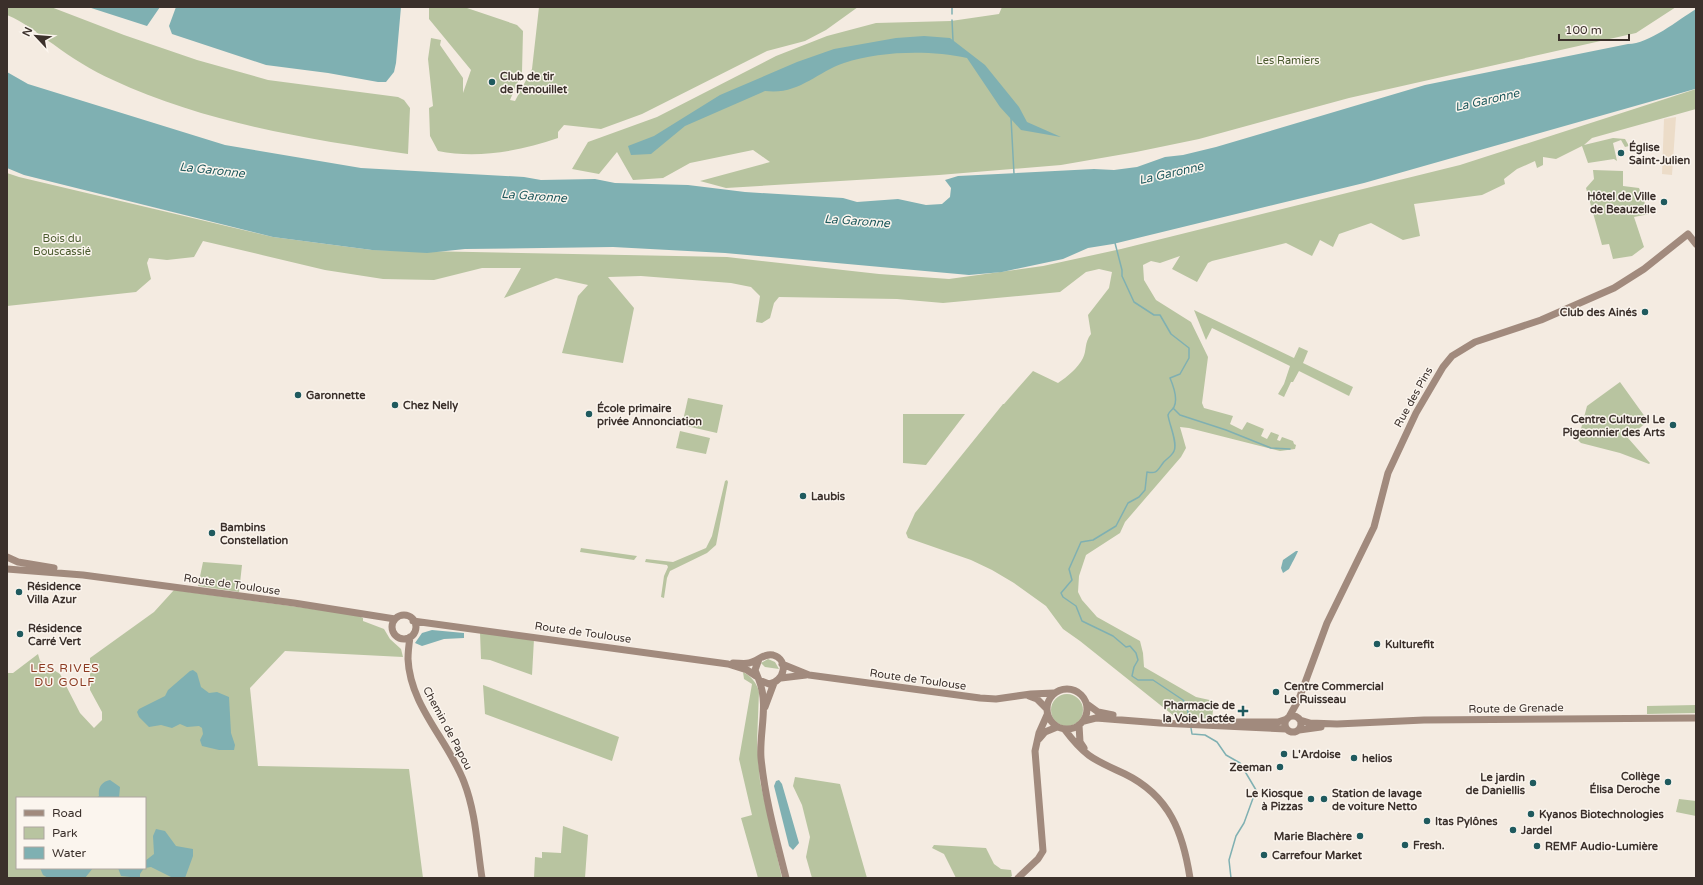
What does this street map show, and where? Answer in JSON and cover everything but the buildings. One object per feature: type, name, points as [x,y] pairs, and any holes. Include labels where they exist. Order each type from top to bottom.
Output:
[{"type":"main road","name":"Rue des Pins","points":[[1288,718],[1298,699],[1310,664],[1327,624],[1374,527],[1388,473],[1414,417],[1443,366],[1452,356],[1475,342],[1541,320],[1614,288],[1644,269],[1688,234],[1696,244]]},
{"type":"main road","name":"Route de Toulouse","points":[[7,557],[18,562],[83,575]]},
{"type":"main road","name":"Route de Toulouse","points":[[7,569],[83,575],[294,603],[395,619]]},
{"type":"main road","points":[[400,616],[406,616],[413,621],[415,630],[410,637],[401,639],[394,634],[392,629],[395,619],[400,616]]},
{"type":"main road","name":"Route de Toulouse","points":[[377,617],[392,629]]},
{"type":"main road","name":"Route de Toulouse","points":[[413,621],[728,664],[747,670],[758,678]]},
{"type":"main road","name":"Route de Toulouse","points":[[415,630],[434,624]]},
{"type":"main road","name":"Chemin de Papou","points":[[408,658],[410,637]]},
{"type":"main road","name":"Chemin de Papou","points":[[401,639],[408,658],[413,684],[420,703],[456,764],[468,793],[475,828],[482,878]]},
{"type":"main road","points":[[758,678],[766,684],[774,683],[781,678],[783,672],[782,664],[774,655],[767,655],[759,659],[755,667],[758,678],[763,693],[761,757],[765,789],[786,878]]},
{"type":"main road","name":"Route de Toulouse","points":[[728,664],[747,663],[759,659]]},
{"type":"main road","name":"Route de Toulouse","points":[[782,664],[809,675]]},
{"type":"main road","name":"Route de Toulouse","points":[[781,678],[809,675],[996,699],[1054,693]]},
{"type":"main road","points":[[763,711],[774,683]]},
{"type":"main road","points":[[1018,878],[1038,859],[1043,850],[1035,755],[1038,733],[1047,711],[1049,700],[1054,693],[1059,690],[1072,689],[1084,697],[1087,704],[1087,713],[1082,723],[1080,742],[1095,760]]},
{"type":"main road","points":[[1025,696],[1037,699],[1047,711],[1051,722],[1057,727],[1065,730],[1086,755],[1136,780],[1157,797],[1166,807],[1180,831],[1186,851],[1190,878]]},
{"type":"main road","name":"Rue des Pins","points":[[1298,699],[1300,719]]},
{"type":"main road","points":[[1087,704],[1098,712],[1131,720]]},
{"type":"main road","points":[[1065,730],[1096,718],[1184,725],[1286,729],[1294,733],[1299,730],[1301,725],[1300,719],[1294,716],[1278,722],[1213,722],[1196,725]]},
{"type":"main road","points":[[1286,729],[1285,724],[1288,718]]},
{"type":"main road","name":"Route de Grenade","points":[[1300,719],[1310,723],[1337,724],[1424,720],[1696,718]]},
{"type":"main road","name":"Route de Grenade","points":[[1299,730],[1337,724]]},
{"type":"main road","points":[[1037,740],[1045,732],[1057,727]]},
{"type":"green space","points":[[7,7],[51,7],[124,35],[197,60],[268,80],[398,97],[404,100],[410,108],[408,154],[258,128],[184,108],[148,95],[82,64],[25,25],[7,15]]},
{"type":"green space","points":[[429,7],[464,7],[517,25],[523,31],[522,72],[510,100],[515,101],[532,69],[539,7],[858,7],[826,30],[805,41],[767,51],[642,114],[601,129],[564,125],[558,132],[558,138],[529,147],[484,154],[468,154],[438,151],[430,136],[429,108],[433,106],[428,59],[431,38],[441,40],[440,45],[463,78],[463,93],[471,70],[429,19]]},
{"type":"green space","name":"Les Ramiers","points":[[1002,7],[1676,7],[1636,33],[1349,98],[1199,139],[1061,165],[939,175],[726,188],[700,181],[770,162],[753,150],[690,163],[663,178],[633,180],[617,152],[599,174],[572,169],[588,142],[657,117],[776,56],[827,36],[876,23],[951,21],[999,14]]},
{"type":"green space","name":"Bois du Bouscassié","points":[[1696,89],[1696,109],[1592,138],[1584,145],[1613,138],[1625,139],[1629,146],[1625,147],[1621,140],[1613,143],[1617,161],[1614,159],[1588,163],[1582,146],[1556,159],[1543,157],[1543,165],[1537,168],[1535,161],[1517,169],[1504,179],[1505,184],[1482,195],[1414,204],[1420,236],[1403,240],[1371,223],[1339,234],[1333,247],[1320,240],[1312,256],[1286,243],[1212,261],[1208,263],[1197,282],[1172,269],[1180,256],[1160,263],[1151,261],[1143,265],[1144,280],[1156,300],[1191,322],[1208,357],[1202,403],[1204,408],[1233,416],[1230,424],[1242,430],[1247,422],[1264,429],[1261,436],[1267,439],[1271,432],[1279,435],[1277,440],[1280,441],[1282,437],[1293,441],[1296,445],[1295,449],[1280,451],[1180,427],[1186,448],[1181,457],[1125,522],[1120,533],[1086,555],[1079,576],[1078,592],[1082,600],[1097,617],[1140,641],[1144,667],[1196,697],[1214,701],[1212,719],[1174,716],[1063,629],[1046,606],[1014,583],[971,560],[908,538],[906,533],[915,513],[1003,404],[1033,371],[1058,383],[1069,375],[1078,365],[1083,358],[1087,340],[1091,334],[1088,315],[1109,288],[1112,272],[1099,269],[1086,272],[1060,292],[943,303],[897,299],[779,297],[774,303],[770,318],[762,323],[756,322],[760,296],[751,287],[731,283],[641,276],[608,277],[634,308],[623,363],[562,353],[578,296],[588,285],[556,278],[504,298],[521,268],[482,268],[434,280],[383,279],[325,270],[203,241],[194,257],[167,260],[149,258],[147,263],[151,279],[136,292],[7,306],[7,173],[273,237],[372,250],[727,257],[879,274],[949,279],[1043,266],[1121,249],[1460,165]]},
{"type":"green space","points":[[1593,170],[1623,171],[1623,186],[1639,188],[1649,214],[1634,217],[1644,247],[1632,256],[1613,259],[1609,244],[1602,245],[1586,188],[1594,179]]},
{"type":"green space","points":[[1194,310],[1294,358],[1299,347],[1308,351],[1303,363],[1353,387],[1349,396],[1299,371],[1293,382],[1291,382],[1284,397],[1278,394],[1284,384],[1290,366],[1212,328],[1206,340]]},
{"type":"green space","points":[[1620,382],[1648,421],[1628,438],[1650,463],[1649,464],[1620,453],[1581,443],[1578,440],[1587,406]]},
{"type":"green space","points":[[688,398],[723,405],[717,433],[682,425]]},
{"type":"green space","points":[[903,414],[965,414],[926,465],[903,463]]},
{"type":"green space","points":[[680,431],[710,438],[706,454],[676,448]]},
{"type":"green space","points":[[727,480],[728,482],[716,545],[707,553],[670,571],[667,578],[664,598],[661,597],[664,576],[668,567],[667,565],[645,562],[646,559],[673,562],[706,548],[712,536],[725,481]]},
{"type":"green space","points":[[581,548],[637,556],[634,560],[580,552]]},
{"type":"green space","points":[[203,562],[242,565],[239,592],[198,586]]},
{"type":"green space","points":[[174,590],[357,615],[363,618],[363,621],[384,629],[390,639],[401,649],[403,657],[285,651],[250,688],[258,766],[409,769],[423,878],[7,878],[7,673],[13,673],[38,654],[40,661],[60,674],[80,713],[94,728],[102,720],[102,712],[90,690],[90,658],[154,612]]},
{"type":"green space","points":[[480,632],[534,639],[532,675],[490,660],[481,659]]},
{"type":"green space","points":[[768,659],[775,662],[779,669],[765,667],[761,663]]},
{"type":"green space","points":[[743,672],[753,680],[759,692],[757,742],[760,781],[782,878],[758,878],[741,818],[752,815],[739,759],[752,684],[744,679]]},
{"type":"green space","points":[[483,685],[619,737],[612,761],[485,714]]},
{"type":"green space","points":[[1064,694],[1070,694],[1080,701],[1083,710],[1082,716],[1076,723],[1070,726],[1064,726],[1054,719],[1051,713],[1051,707],[1058,697]]},
{"type":"green space","points":[[1696,705],[1696,713],[1647,714],[1647,706]]},
{"type":"green space","points":[[795,777],[840,784],[867,878],[812,878],[806,857],[810,837],[802,805],[793,786]]},
{"type":"green space","points":[[1679,799],[1696,801],[1696,816],[1676,812]]},
{"type":"green space","points":[[563,826],[588,835],[585,878],[534,878],[535,857],[542,858],[542,852],[561,853]]},
{"type":"green space","points":[[934,845],[986,848],[994,864],[1001,869],[1011,870],[1012,876],[1009,878],[956,878],[944,854],[932,848]]},
{"type":"shaded area","points":[[1676,117],[1672,175],[1662,174],[1664,119]]},
{"type":"water","points":[[88,7],[160,7],[147,26]]},
{"type":"water","points":[[176,7],[401,7],[394,72],[386,82],[378,82],[328,73],[266,65],[172,34],[169,26]]},
{"type":"water","name":"La Garonne","points":[[1696,9],[1695,89],[1364,183],[1113,244],[1088,248],[1063,259],[1002,272],[969,275],[725,253],[613,247],[465,249],[427,253],[372,250],[273,237],[24,175],[7,168],[7,72],[28,84],[225,145],[361,168],[524,177],[541,180],[595,179],[615,183],[688,185],[745,192],[843,198],[857,202],[898,199],[926,205],[942,204],[950,197],[951,188],[945,180],[958,176],[1094,169],[1114,170],[1137,167],[1165,157],[1183,155],[1216,147],[1425,85],[1636,43],[1654,36]]},
{"type":"water","points":[[924,36],[950,38],[985,65],[1019,107],[1027,122],[1061,137],[1021,130],[1000,107],[967,58],[953,55],[905,53],[858,59],[834,67],[797,87],[788,90],[765,91],[685,126],[651,154],[631,155],[628,146],[654,136],[720,95],[797,62],[834,49],[896,38]]},
{"type":"water","points":[[1298,551],[1289,569],[1283,573],[1281,568],[1283,560]]},
{"type":"water","points":[[432,630],[464,633],[464,638],[444,639],[422,646],[415,643],[422,633]]},
{"type":"water","points":[[193,670],[197,673],[201,687],[209,693],[217,692],[229,697],[231,733],[235,745],[234,750],[219,750],[202,746],[200,740],[203,734],[202,728],[199,726],[187,727],[180,724],[172,728],[161,725],[149,727],[139,717],[137,712],[139,709],[165,696],[168,690]]},
{"type":"water","points":[[110,780],[120,787],[119,797],[98,797],[99,796],[99,790],[104,782]]},
{"type":"water","points":[[779,780],[782,784],[799,843],[793,850],[789,846],[774,786],[776,781]]},
{"type":"water","points":[[156,829],[165,831],[176,846],[193,849],[193,856],[185,878],[173,878],[151,867],[146,868],[146,860],[154,854],[153,836]]},
{"type":"water","points":[[40,869],[92,869],[85,878],[48,878],[43,875]]},
{"type":"water","points":[[118,869],[143,869],[140,874],[140,878],[121,876]]},
{"type":"waterway","points":[[952,7],[952,14]]},
{"type":"waterway","points":[[952,20],[953,41]]},
{"type":"waterway","points":[[1011,118],[1014,174]]},
{"type":"waterway","points":[[1115,243],[1122,270],[1122,276],[1134,302],[1154,315],[1160,315],[1171,334],[1189,348],[1189,358],[1180,374],[1170,378],[1175,396],[1175,404],[1168,415],[1175,443],[1173,453],[1156,471],[1153,473],[1147,472],[1145,490],[1139,497],[1128,503],[1116,526],[1093,540],[1081,542],[1069,569],[1072,580],[1061,593],[1063,597],[1076,606],[1082,621],[1113,636],[1126,647],[1130,646],[1136,653],[1138,660],[1134,667],[1132,676],[1138,680],[1153,680],[1183,700],[1187,705],[1189,720]]},
{"type":"waterway","points":[[1173,408],[1180,415],[1226,430],[1271,448],[1290,449]]},
{"type":"waterway","points":[[1191,728],[1192,734],[1205,735],[1217,742],[1226,755],[1240,763],[1256,790],[1244,823],[1236,836],[1229,860],[1231,878]]},
{"type":"place","name":"Club de tir de Fenouillet","points":[[492,82]]},
{"type":"place","name":"Église Saint-Julien","points":[[1621,153]]},
{"type":"place","name":"Hôtel de Ville de Beauzelle","points":[[1664,202]]},
{"type":"place","name":"Club des Ainés","points":[[1645,312]]},
{"type":"place","name":"Garonnette","points":[[298,395]]},
{"type":"place","name":"Chez Nelly","points":[[395,405]]},
{"type":"place","name":"École primaire privée Annonciation","points":[[589,414]]},
{"type":"place","name":"Centre Culturel Le Pigeonnier des Arts","points":[[1673,425]]},
{"type":"place","name":"Laubis","points":[[803,496]]},
{"type":"place","name":"Bambins Constellation","points":[[212,533]]},
{"type":"place","name":"Résidence Villa Azur","points":[[19,592]]},
{"type":"place","name":"Résidence Carré Vert","points":[[20,634]]},
{"type":"place","name":"Kulturefit","points":[[1377,644]]},
{"type":"place","name":"Centre Commercial Le Ruisseau","points":[[1276,692]]},
{"type":"place","name":"Pharmacie de la Voie Lactée","points":[[1243,711]]},
{"type":"place","name":"L'Ardoise","points":[[1284,754]]},
{"type":"place","name":"helios","points":[[1354,758]]},
{"type":"place","name":"Zeeman","points":[[1280,767]]},
{"type":"place","name":"Collège Élisa Deroche","points":[[1668,782]]},
{"type":"place","name":"Le jardin de Daniellis","points":[[1533,783]]},
{"type":"place","name":"Le Kiosque à Pizzas","points":[[1311,799]]},
{"type":"place","name":"Station de lavage de voiture Netto","points":[[1324,799]]},
{"type":"place","name":"Kyanos Biotechnologies","points":[[1531,814]]},
{"type":"place","name":"Itas Pylônes","points":[[1427,821]]},
{"type":"place","name":"Jardel","points":[[1513,830]]},
{"type":"place","name":"Marie Blachère","points":[[1360,836]]},
{"type":"place","name":"Fresh.","points":[[1405,845]]},
{"type":"place","name":"REMF Audio-Lumière","points":[[1537,846]]},
{"type":"place","name":"Carrefour Market","points":[[1264,855]]},
{"type":"district","name":"LES RIVES DU GOLF","points":[[65,675]]}]
